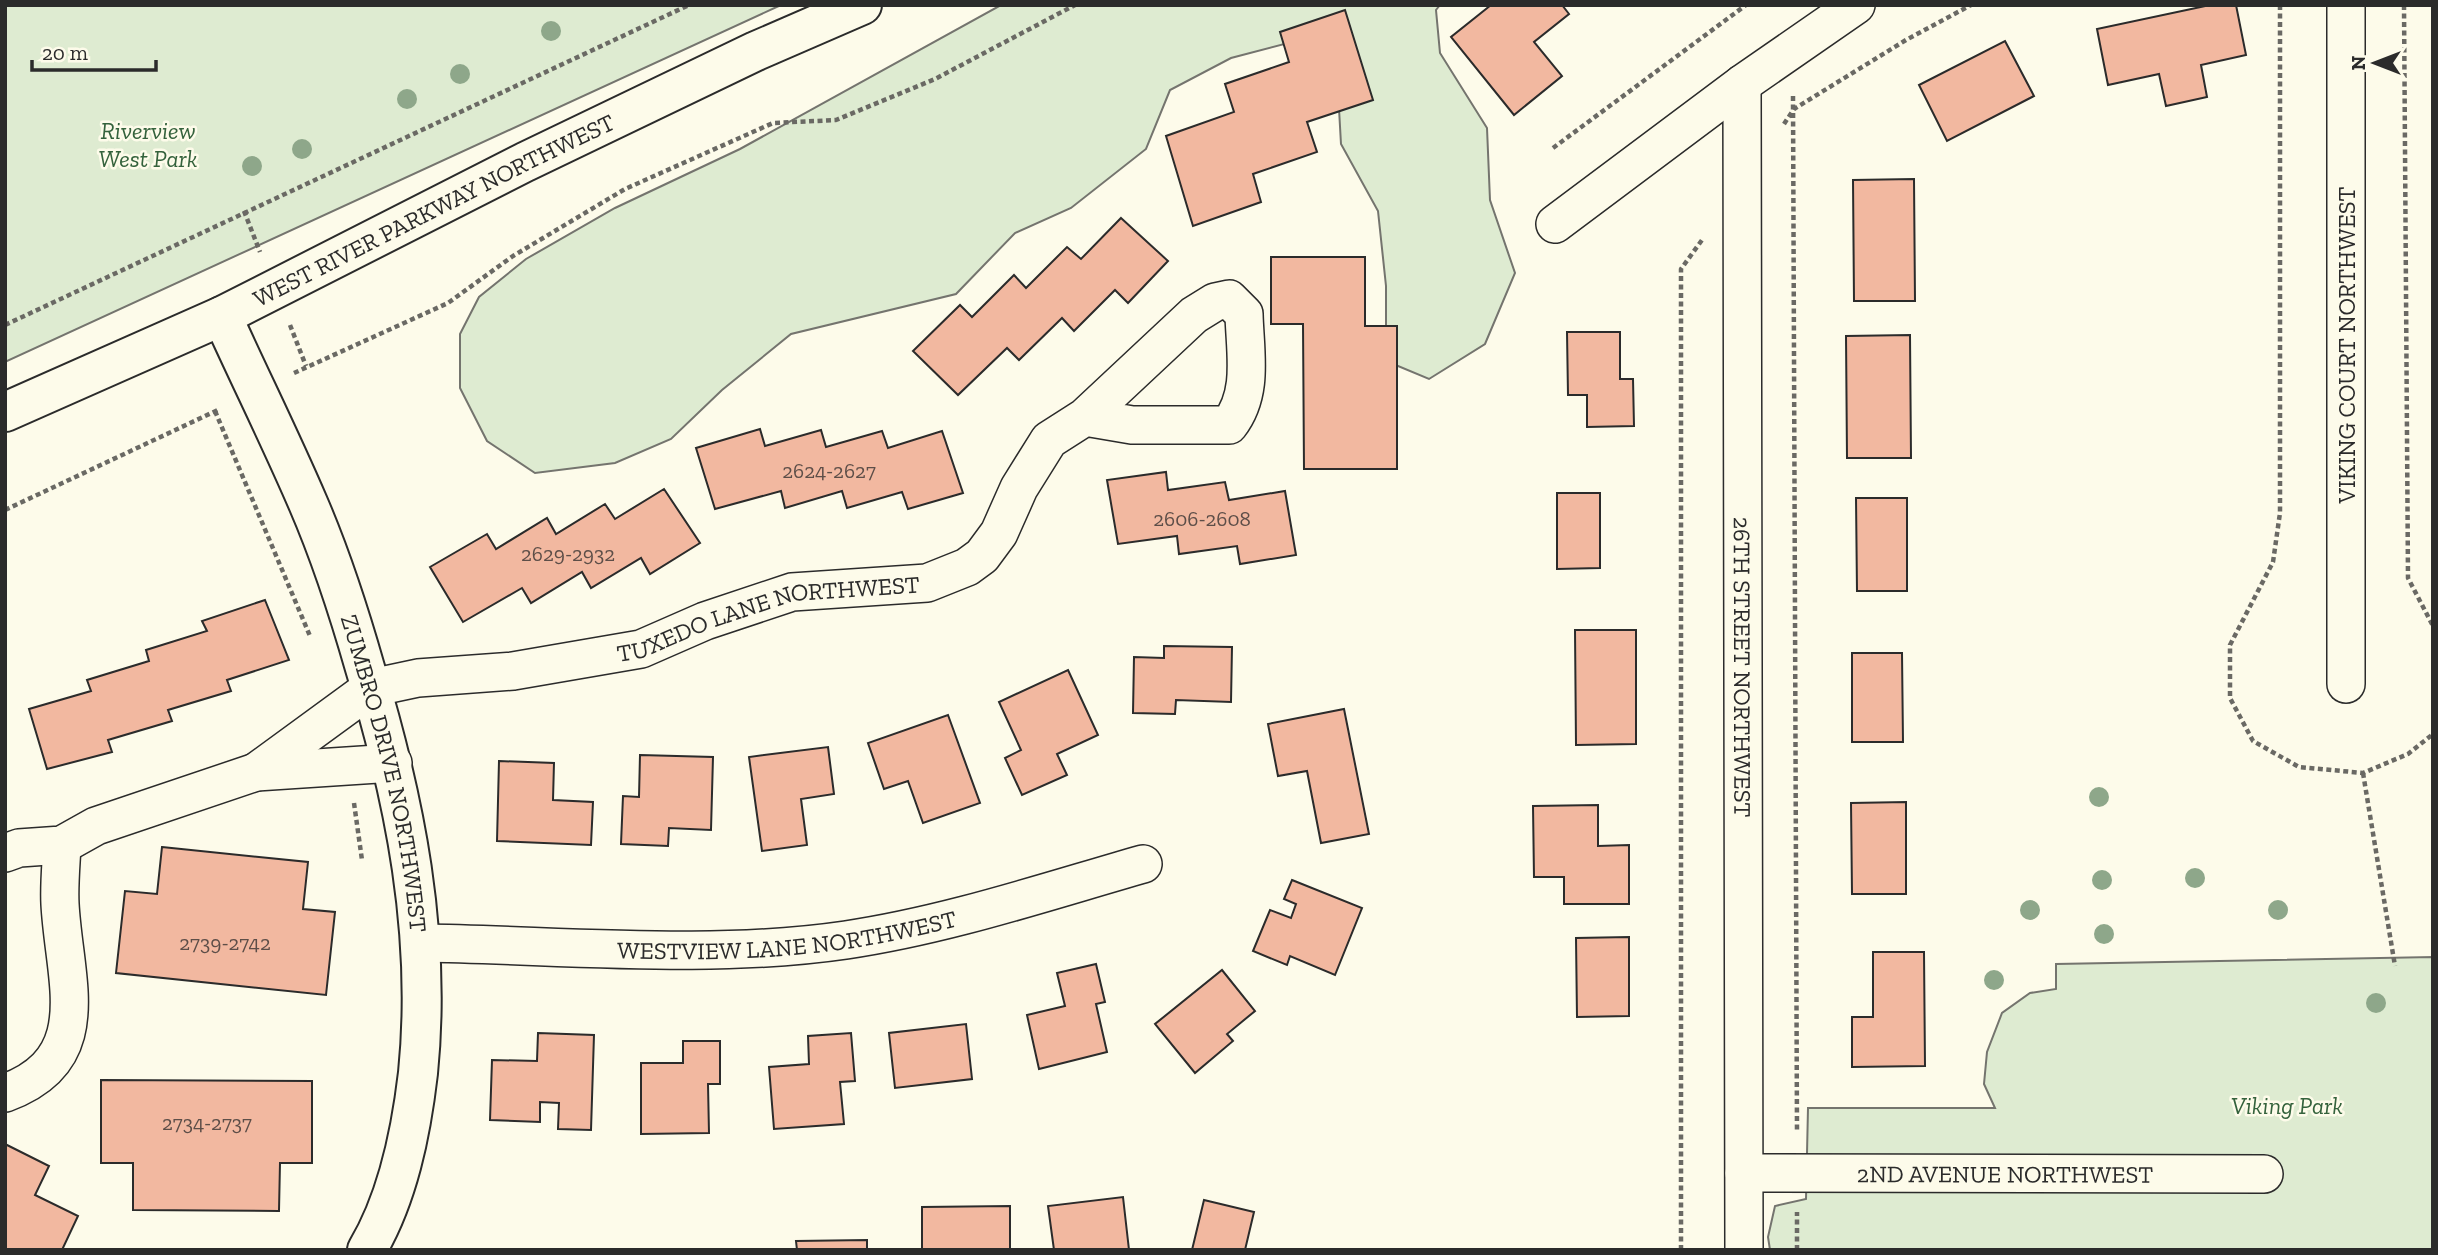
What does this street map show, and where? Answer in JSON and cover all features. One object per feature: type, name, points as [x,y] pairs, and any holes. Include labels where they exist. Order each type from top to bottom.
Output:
[{"type":"street","name":"WEST RIVER PARKWAY NORTHWEST","points":[[5,412],[222,316],[525,162],[756,51],[862,5]]},
{"type":"street","points":[[1555,224],[1742,84],[1856,5]]},
{"type":"street","name":"VIKING COURT NORTHWEST","points":[[2346,5],[2346,684]]},
{"type":"street","name":"26TH STREET NORTHWEST","points":[[1742,84],[1744,1250]]},
{"type":"street","name":"TUXEDO LANE NORTHWEST","points":[[371,688],[418,678],[513,671],[641,649],[705,621],[792,592],[927,583],[946,577],[982,556],[999,533],[1035,458],[1049,440],[1084,417],[1194,314],[1215,302],[1228,299],[1244,314],[1247,393],[1238,414],[1228,425],[1132,425],[1084,417]]},
{"type":"street","name":"ZUMBRO DRIVE NORTHWEST","points":[[222,316],[309,505],[346,604],[393,763],[411,852],[422,943],[423,1025],[414,1105],[401,1167],[379,1230],[367,1250]]},
{"type":"street","points":[[256,772],[371,688]]},
{"type":"street","points":[[5,852],[19,848],[62,845],[96,826],[256,772],[393,763]]},
{"type":"street","points":[[5,1093],[26,1086],[55,1061],[65,1041],[70,1014],[60,903],[62,845]]},
{"type":"street","name":"WESTVIEW LANE NORTHWEST","points":[[422,943],[765,948],[845,940],[936,924],[1143,864]]},
{"type":"street","name":"2ND AVENUE NORTHWEST","points":[[1744,1173],[2264,1174]]},
{"type":"path","points":[[5,324],[689,5]]},
{"type":"path","points":[[306,366],[448,303],[513,256],[625,189],[773,123],[836,120],[873,105],[935,79],[1074,5]]},
{"type":"path","points":[[1553,148],[1746,5]]},
{"type":"path","points":[[1797,1173],[1794,109],[1906,40],[1970,5]]},
{"type":"path","points":[[2280,5],[2280,513],[2273,562],[2230,645],[2230,698],[2253,741],[2299,767],[2363,773],[2408,754],[2433,734]]},
{"type":"path","points":[[2403,5],[2408,578],[2433,626]]},
{"type":"path","points":[[1681,269],[1681,1250]]},
{"type":"path","points":[[5,510],[215,411],[312,641]]},
{"type":"path","points":[[349,765],[362,860]]},
{"type":"path","points":[[2363,773],[2395,966]]},
{"type":"green space","name":"Riverview West Park","points":[[5,5],[781,5],[5,362]]},
{"type":"green space","points":[[1001,5],[1440,5],[1436,10],[1440,53],[1487,128],[1490,200],[1515,273],[1485,344],[1429,379],[1386,361],[1386,286],[1378,211],[1341,144],[1336,55],[1311,37],[1231,58],[1170,90],[1146,149],[1071,208],[1015,233],[956,294],[791,334],[722,390],[671,439],[615,463],[535,473],[487,441],[460,388],[460,334],[479,297],[526,259],[615,208],[740,149]]},
{"type":"green space","name":"Viking Park","points":[[2433,957],[2433,1250],[1770,1250],[1768,1237],[1775,1206],[1806,1199],[1808,1108],[1995,1108],[1984,1084],[1987,1052],[2002,1013],[2030,993],[2056,989],[2056,964]]},
{"type":"building","points":[[1491,5],[1562,5],[1569,14],[1534,42],[1562,76],[1514,115],[1451,37]]},
{"type":"building","points":[[2210,5],[2236,5],[2246,55],[2201,65],[2207,97],[2166,106],[2159,74],[2108,85],[2097,29]]},
{"type":"building","points":[[1345,10],[1373,100],[1307,122],[1317,152],[1253,174],[1261,202],[1193,226],[1166,136],[1234,112],[1225,84],[1289,62],[1280,32]]},
{"type":"building","points":[[2005,41],[2034,96],[1947,141],[1919,85]]},
{"type":"building","points":[[1914,179],[1915,301],[1854,301],[1853,180]]},
{"type":"building","points":[[1121,218],[1168,261],[1128,303],[1115,290],[1074,331],[1062,318],[1019,360],[1007,348],[958,395],[913,351],[960,305],[972,317],[1014,275],[1026,288],[1067,247],[1081,259]]},
{"type":"building","points":[[1271,257],[1365,257],[1365,326],[1397,326],[1397,469],[1304,469],[1303,324],[1271,324]]},
{"type":"building","points":[[1567,332],[1620,332],[1620,379],[1633,379],[1634,426],[1587,427],[1587,395],[1568,395]]},
{"type":"building","points":[[1910,335],[1911,458],[1847,458],[1846,336]]},
{"type":"building","points":[[760,429],[765,446],[821,430],[826,447],[882,431],[888,448],[942,431],[963,493],[908,509],[902,492],[847,508],[842,491],[785,508],[781,491],[715,509],[696,448]]},
{"type":"building","points":[[1166,472],[1168,490],[1225,482],[1229,500],[1285,491],[1296,555],[1240,564],[1237,546],[1179,554],[1177,536],[1118,544],[1107,480]]},
{"type":"building","points":[[664,489],[700,543],[650,574],[641,558],[591,588],[582,572],[531,603],[522,588],[463,622],[430,567],[487,534],[496,549],[547,518],[556,534],[605,504],[615,519]]},
{"type":"building","points":[[1557,493],[1600,493],[1600,568],[1557,569]]},
{"type":"building","points":[[1856,498],[1907,498],[1907,591],[1857,591]]},
{"type":"building","points":[[265,600],[289,660],[227,680],[231,691],[168,710],[172,721],[108,740],[112,752],[47,769],[29,709],[91,691],[87,680],[149,661],[146,650],[207,631],[202,621]]},
{"type":"building","points":[[1575,630],[1636,630],[1636,744],[1576,745]]},
{"type":"building","points":[[1164,646],[1232,647],[1231,702],[1176,700],[1175,714],[1133,713],[1134,657],[1164,658]]},
{"type":"building","points":[[1852,653],[1902,653],[1903,742],[1852,742]]},
{"type":"building","points":[[1068,670],[1098,735],[1057,754],[1067,775],[1022,795],[1005,758],[1021,750],[999,702]]},
{"type":"building","points":[[1344,709],[1369,834],[1321,843],[1307,771],[1278,776],[1268,724]]},
{"type":"building","points":[[948,715],[980,803],[923,823],[908,781],[884,789],[868,743]]},
{"type":"building","points":[[828,747],[834,794],[801,799],[807,845],[762,851],[749,757]]},
{"type":"building","points":[[640,755],[713,757],[711,830],[669,828],[668,846],[621,844],[623,796],[639,797]]},
{"type":"building","points":[[499,761],[554,763],[553,800],[593,802],[591,845],[497,841]]},
{"type":"building","points":[[1906,802],[1906,894],[1852,894],[1851,803]]},
{"type":"building","points":[[1598,805],[1598,846],[1629,845],[1629,904],[1564,904],[1564,877],[1534,877],[1533,806]]},
{"type":"building","points":[[162,847],[308,862],[303,909],[335,912],[326,995],[116,973],[125,891],[157,894]]},
{"type":"building","points":[[1292,880],[1362,908],[1335,975],[1290,956],[1287,965],[1253,951],[1270,910],[1291,918],[1296,904],[1284,899]]},
{"type":"building","points":[[1629,937],[1629,1016],[1577,1017],[1576,938]]},
{"type":"building","points":[[1873,952],[1924,952],[1925,1066],[1852,1067],[1852,1017],[1873,1017]]},
{"type":"building","points":[[1096,964],[1105,1002],[1096,1004],[1107,1052],[1039,1069],[1027,1015],[1065,1006],[1057,973]]},
{"type":"building","points":[[1222,970],[1255,1011],[1227,1034],[1233,1041],[1195,1073],[1155,1024]]},
{"type":"building","points":[[966,1024],[972,1079],[895,1088],[889,1033]]},
{"type":"building","points":[[538,1033],[594,1035],[591,1130],[558,1129],[559,1103],[540,1102],[540,1122],[490,1120],[492,1060],[537,1061]]},
{"type":"building","points":[[851,1033],[855,1081],[840,1082],[844,1124],[774,1129],[769,1067],[809,1064],[808,1036]]},
{"type":"building","points":[[683,1041],[720,1041],[720,1084],[708,1084],[709,1133],[641,1134],[641,1063],[683,1063]]},
{"type":"building","points":[[101,1080],[312,1081],[312,1163],[280,1163],[279,1211],[133,1210],[133,1163],[101,1163]]},
{"type":"building","points":[[5,1144],[49,1166],[35,1195],[78,1216],[62,1250],[5,1250]]},
{"type":"building","points":[[1123,1197],[1129,1250],[1054,1250],[1048,1206]]},
{"type":"building","points":[[1204,1200],[1254,1212],[1245,1250],[1192,1250]]},
{"type":"building","points":[[1010,1206],[1010,1250],[922,1250],[922,1207]]},
{"type":"building","points":[[867,1240],[867,1250],[797,1250],[796,1241]]}]
